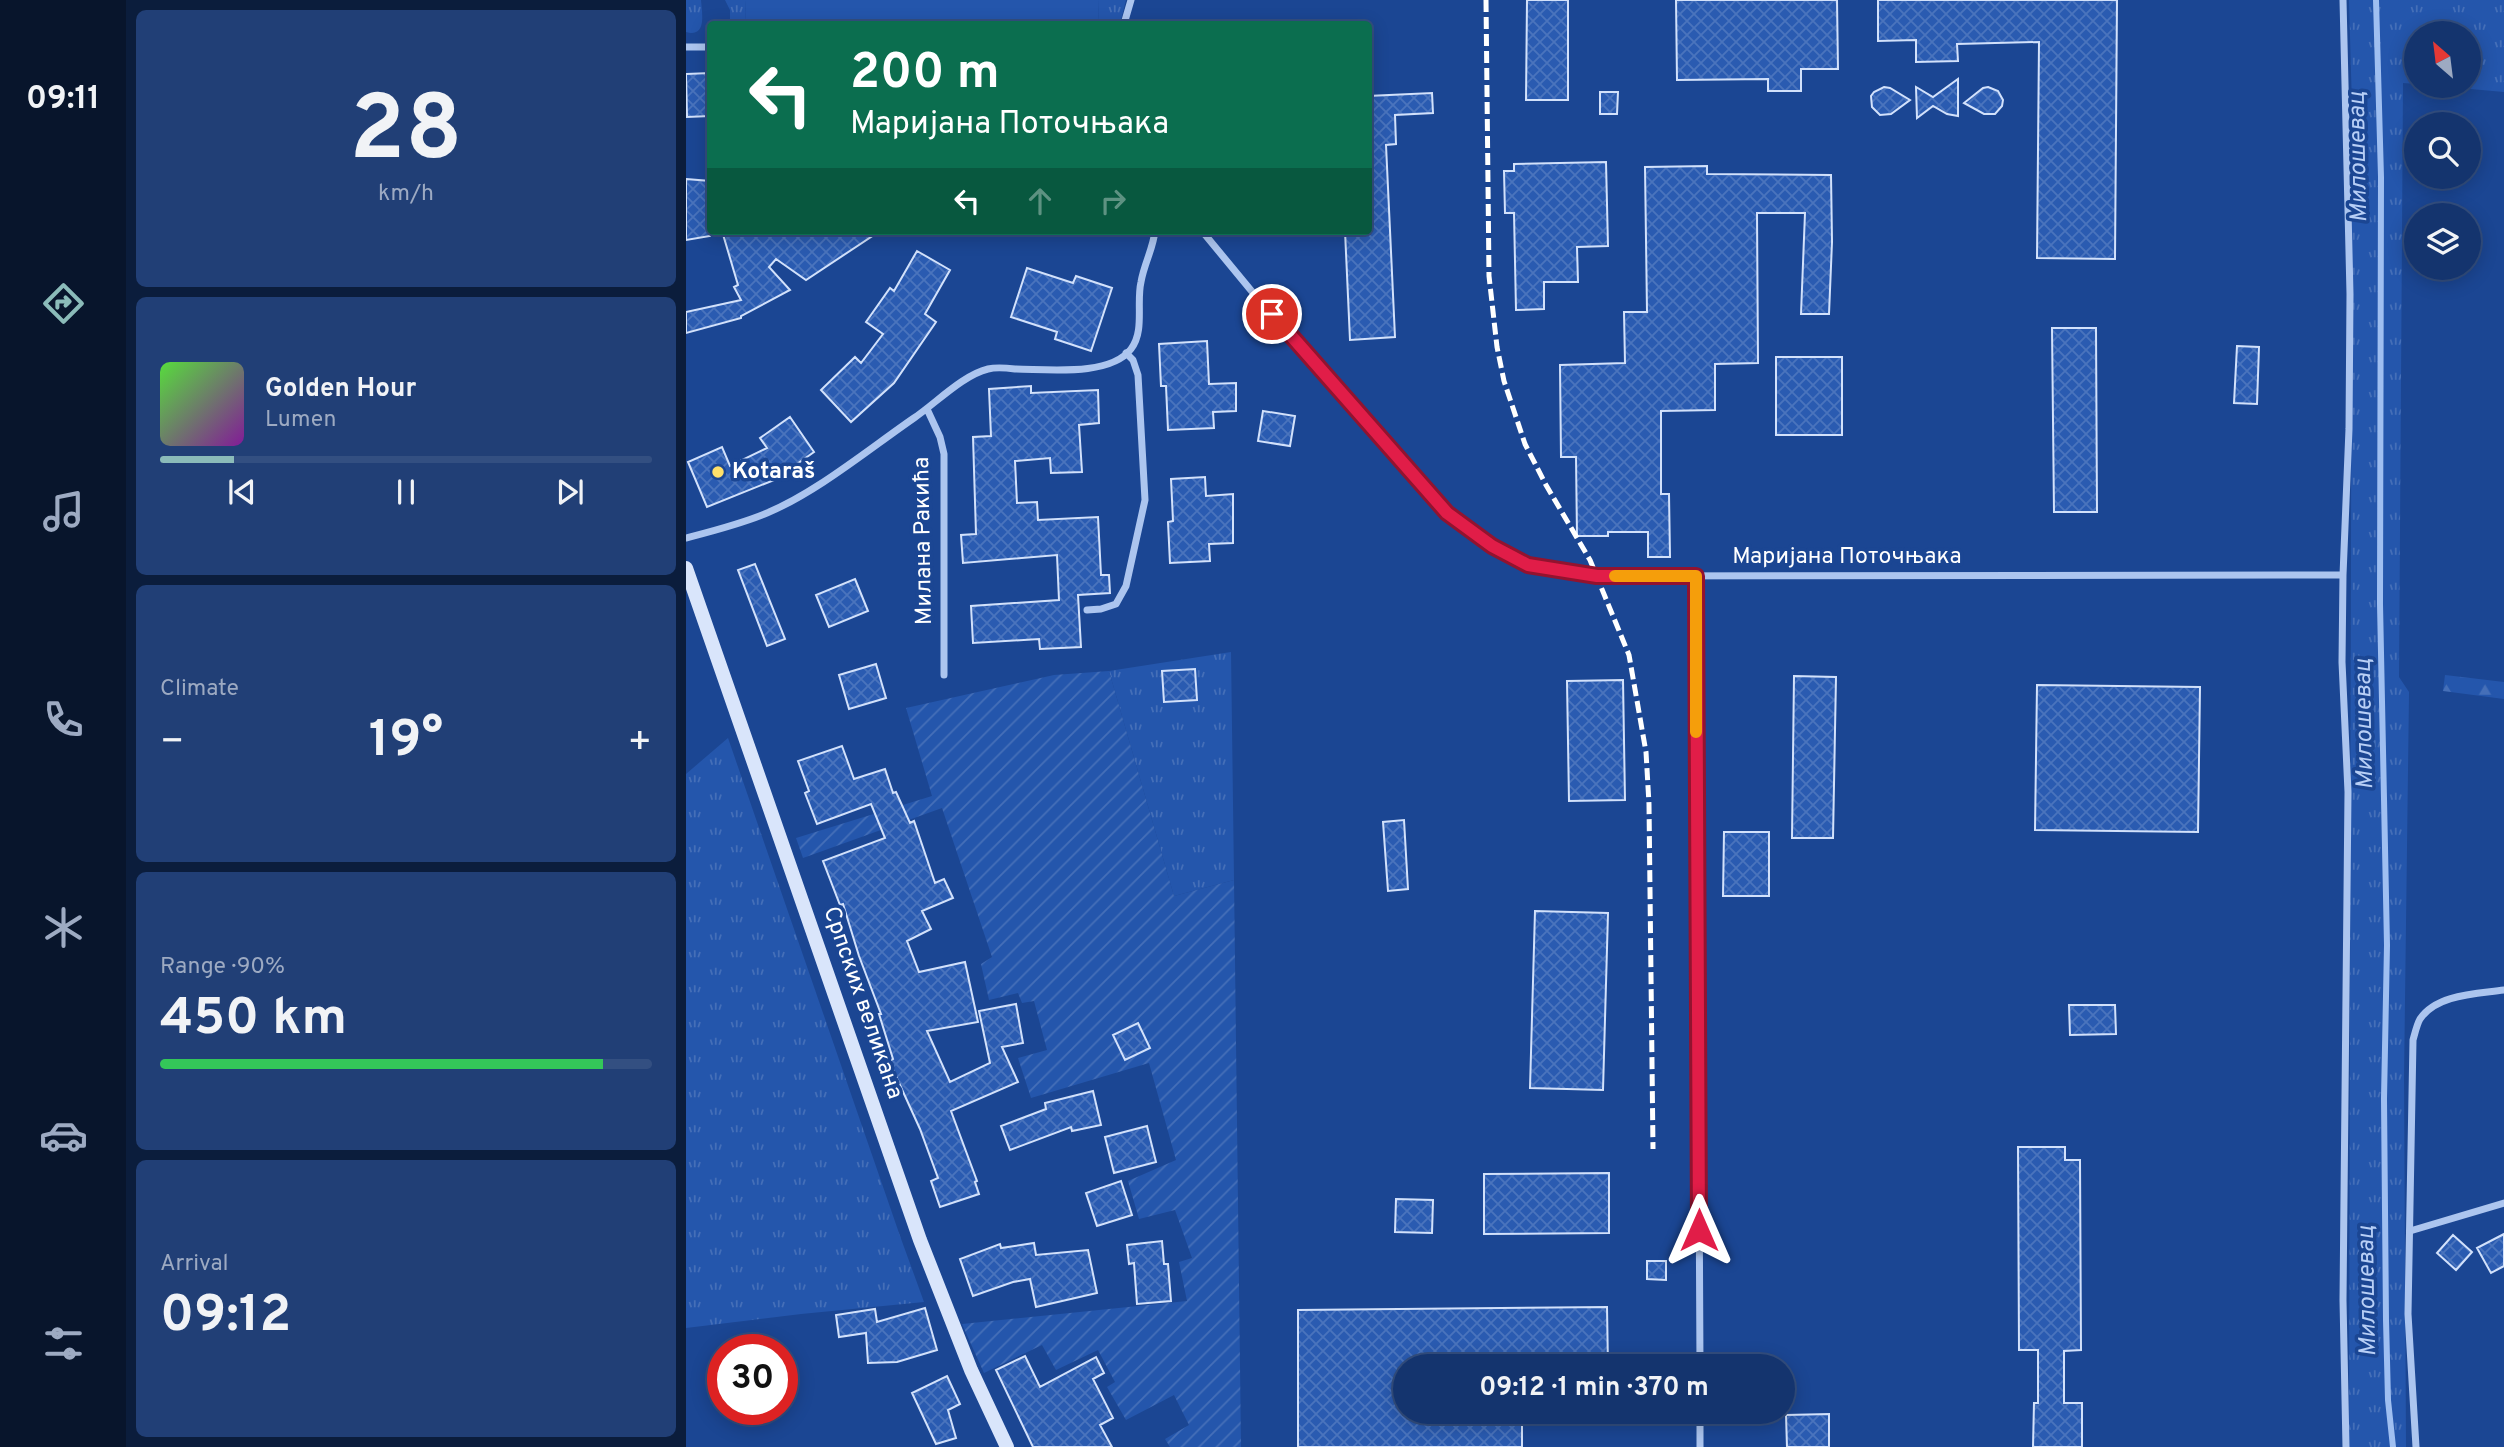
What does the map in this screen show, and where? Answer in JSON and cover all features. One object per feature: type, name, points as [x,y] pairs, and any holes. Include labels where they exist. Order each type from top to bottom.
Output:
[{"type":"main road","name":"Српских великана","points":[[686,568],[920,1240],[971,1370],[1007,1447]]},
{"type":"street","points":[[1125,21],[1131,0]]},
{"type":"street","points":[[2343,0],[2350,294],[2350,429],[2342,662],[2348,793],[2343,1300],[2346,1447]]},
{"type":"street","points":[[687,46],[707,47]]},
{"type":"street","points":[[686,538],[768,512],[807,491],[927,409],[967,378],[990,368],[1079,369],[1102,366],[1118,360],[1126,354],[1138,335],[1141,282],[1154,235]]},
{"type":"street","name":"Маријана Поточњака","points":[[1205,235],[1447,513],[1492,546],[1528,565],[1597,576],[2343,575]]},
{"type":"street","points":[[1087,610],[1116,604],[1126,586],[1145,500],[1139,375],[1133,360],[1126,354]]},
{"type":"street","name":"Милана Ракића","points":[[927,409],[940,437],[944,454],[944,675]]},
{"type":"street","points":[[1696,576],[1700,1354]]},
{"type":"street","points":[[2416,1447],[2408,1314],[2413,1040],[2419,1020],[2430,1008],[2441,1002],[2504,990]]},
{"type":"street","points":[[2410,1231],[2504,1203]]},
{"type":"street","points":[[1700,1424],[1700,1447]]},
{"type":"green space","points":[[686,0],[701,0],[702,23],[697,32],[686,32]]},
{"type":"green space","points":[[725,0],[746,0],[745,21],[730,21],[730,10]]},
{"type":"green space","points":[[746,0],[1099,0],[1098,21],[745,21]]},
{"type":"green space","points":[[1099,0],[1126,0],[1121,21],[1098,21]]},
{"type":"green space","points":[[2349,0],[2504,0],[2504,92],[2482,90],[2482,21],[2404,21],[2399,677],[2409,692],[2404,1078],[2406,1447],[2349,1447],[2352,106]]},
{"type":"green space","points":[[1231,652],[1234,880],[1174,896],[1109,671]]},
{"type":"green space","points":[[1109,671],[1174,896],[1234,880],[1241,1447],[1170,1447],[1165,1439],[1189,1425],[1174,1395],[1126,1420],[1107,1387],[1115,1382],[1098,1350],[1056,1370],[1042,1345],[984,1373],[962,1324],[1187,1301],[1179,1262],[1192,1258],[1175,1210],[1139,1219],[1128,1181],[1176,1160],[1149,1063],[1031,1098],[1018,1058],[1047,1050],[1034,1001],[1022,1003],[1018,993],[989,1000],[981,964],[992,957],[942,808],[803,858],[796,838],[932,796],[906,708],[1054,675]]},
{"type":"green space","points":[[2445,675],[2504,682],[2504,699],[2443,691]]},
{"type":"green space","points":[[728,738],[924,1302],[686,1328],[686,774]]},
{"type":"building","points":[[1527,0],[1568,0],[1568,100],[1526,100]]},
{"type":"building","points":[[1676,0],[1837,0],[1838,69],[1801,69],[1801,91],[1768,91],[1768,79],[1677,80]]},
{"type":"building","points":[[1878,0],[2117,0],[2115,259],[2037,258],[2039,42],[1957,44],[1958,61],[1916,62],[1916,40],[1878,41]]},
{"type":"building","points":[[707,73],[707,116],[687,117],[686,74]]},
{"type":"building","points":[[1958,79],[1958,116],[1947,114],[1933,106],[1917,118],[1916,87],[1933,97]]},
{"type":"building","points":[[1884,87],[1910,100],[1891,114],[1880,115],[1872,107],[1871,96]]},
{"type":"building","points":[[1983,88],[1998,91],[2003,100],[2002,106],[1995,114],[1984,114],[1964,103]]},
{"type":"building","points":[[1600,92],[1618,92],[1617,114],[1600,114]]},
{"type":"building","points":[[1432,93],[1433,113],[1395,115],[1396,144],[1386,145],[1395,337],[1350,340],[1345,235],[1372,235],[1372,96]]},
{"type":"building","points":[[1606,162],[1608,246],[1577,247],[1578,282],[1544,282],[1544,309],[1516,310],[1514,213],[1505,213],[1504,171],[1514,171],[1514,164]]},
{"type":"building","points":[[1707,166],[1707,174],[1831,175],[1829,314],[1801,314],[1805,213],[1757,213],[1758,363],[1715,364],[1715,410],[1661,411],[1661,494],[1669,494],[1670,557],[1648,557],[1648,532],[1608,532],[1608,536],[1577,536],[1576,457],[1561,457],[1560,365],[1625,363],[1624,312],[1647,312],[1645,167]]},
{"type":"building","points":[[686,179],[707,181],[707,235],[710,236],[686,240]]},
{"type":"building","points":[[723,235],[874,235],[806,280],[776,259],[769,267],[790,290],[741,318],[686,333],[686,312],[741,300],[734,287],[738,285]]},
{"type":"building","points":[[917,251],[950,270],[925,314],[936,322],[894,383],[851,422],[821,390],[855,357],[861,363],[883,334],[866,322],[890,288],[894,291]]},
{"type":"building","points":[[1027,268],[1073,283],[1076,276],[1112,288],[1091,351],[1055,339],[1057,332],[1011,317]]},
{"type":"building","points":[[2052,328],[2096,328],[2097,512],[2054,512]]},
{"type":"building","points":[[1207,341],[1209,384],[1236,383],[1236,411],[1213,412],[1214,428],[1168,430],[1166,386],[1161,386],[1159,344]]},
{"type":"building","points":[[2237,346],[2259,347],[2257,404],[2234,403]]},
{"type":"building","points":[[1776,357],[1842,357],[1842,435],[1776,435]]},
{"type":"building","points":[[1031,386],[1031,393],[1098,390],[1099,423],[1079,425],[1082,472],[1051,473],[1050,458],[1015,461],[1017,503],[1037,502],[1038,520],[1098,517],[1101,575],[1109,575],[1110,593],[1078,595],[1081,647],[1040,649],[1039,639],[973,643],[971,606],[1059,600],[1057,555],[963,563],[961,535],[976,534],[973,437],[991,436],[989,389]]},
{"type":"building","points":[[1263,411],[1295,416],[1290,446],[1258,441]]},
{"type":"building","points":[[790,417],[814,452],[774,480],[707,507],[688,462],[722,447],[730,466],[767,448],[760,438]]},
{"type":"building","points":[[1205,477],[1206,496],[1233,494],[1233,543],[1209,544],[1210,561],[1170,563],[1168,522],[1173,521],[1171,479]]},
{"type":"building","points":[[755,564],[785,639],[767,646],[738,570]]},
{"type":"building","points":[[855,579],[868,611],[829,627],[816,595]]},
{"type":"building","points":[[876,664],[886,698],[849,709],[839,675]]},
{"type":"building","points":[[1195,669],[1197,700],[1164,702],[1162,671]]},
{"type":"building","points":[[1794,676],[1836,677],[1833,838],[1792,838]]},
{"type":"building","points":[[1623,680],[1625,800],[1569,801],[1567,681]]},
{"type":"building","points":[[2037,685],[2200,687],[2198,832],[2035,830]]},
{"type":"building","points":[[842,746],[854,779],[885,769],[893,793],[896,792],[910,823],[914,821],[935,883],[944,879],[953,898],[922,911],[931,929],[907,941],[919,972],[965,962],[978,1022],[927,1031],[950,1082],[990,1063],[979,1011],[1016,1004],[1023,1043],[1002,1047],[1018,1082],[951,1111],[977,1181],[975,1182],[979,1194],[940,1207],[931,1181],[938,1178],[920,1129],[889,1061],[893,1059],[881,1014],[843,904],[840,905],[823,861],[885,838],[871,804],[817,824],[805,793],[809,791],[798,761]]},
{"type":"building","points":[[1404,820],[1408,889],[1388,891],[1383,822]]},
{"type":"building","points":[[1724,832],[1769,832],[1769,896],[1723,896]]},
{"type":"building","points":[[1535,911],[1608,913],[1603,1090],[1530,1088]]},
{"type":"building","points":[[2069,1005],[2115,1005],[2116,1034],[2070,1035]]},
{"type":"building","points":[[1138,1023],[1150,1048],[1125,1060],[1113,1035]]},
{"type":"building","points":[[1093,1091],[1101,1125],[1072,1131],[1071,1127],[1010,1150],[1001,1126],[1046,1109],[1045,1103]]},
{"type":"building","points":[[1147,1126],[1156,1162],[1114,1173],[1105,1137]]},
{"type":"building","points":[[2018,1147],[2065,1147],[2065,1160],[2080,1160],[2081,1350],[2064,1351],[2064,1403],[2082,1403],[2082,1447],[2033,1447],[2034,1403],[2038,1403],[2038,1350],[2019,1350]]},
{"type":"building","points":[[1609,1173],[1609,1233],[1484,1234],[1484,1174]]},
{"type":"building","points":[[1121,1181],[1132,1215],[1097,1226],[1086,1193]]},
{"type":"building","points":[[1396,1199],[1433,1200],[1432,1233],[1395,1232]]},
{"type":"building","points":[[2504,1234],[2504,1266],[2491,1273],[2477,1248]]},
{"type":"building","points":[[2453,1235],[2472,1252],[2456,1270],[2437,1253]]},
{"type":"building","points":[[1162,1241],[1164,1264],[1168,1264],[1171,1301],[1137,1304],[1134,1263],[1129,1264],[1127,1245]]},
{"type":"building","points":[[1034,1243],[1036,1255],[1088,1250],[1097,1293],[1036,1307],[1030,1279],[973,1296],[960,1259],[1000,1244],[1001,1248]]},
{"type":"building","points":[[1647,1261],[1666,1261],[1666,1280],[1647,1279]]},
{"type":"building","points":[[1607,1307],[1608,1354],[1393,1354],[1393,1424],[1522,1424],[1522,1447],[1298,1447],[1298,1310]]},
{"type":"building","points":[[925,1308],[937,1350],[897,1362],[868,1363],[866,1333],[839,1337],[836,1315],[875,1309],[877,1322]]},
{"type":"building","points":[[1025,1356],[1040,1387],[1096,1357],[1104,1373],[1093,1379],[1113,1418],[1100,1425],[1112,1447],[1033,1447],[996,1370]]},
{"type":"building","points":[[947,1376],[960,1404],[948,1410],[956,1438],[936,1444],[912,1393]]},
{"type":"building","points":[[1829,1414],[1829,1447],[1787,1447],[1786,1424],[1795,1424],[1795,1415]]},
{"type":"waterway","name":"Милошевац","points":[[2376,0],[2381,177],[2380,604],[2387,945],[2384,1099],[2386,1320],[2388,1400],[2393,1447]]},
{"type":"railway","points":[[1486,0],[1489,276],[1497,347],[1504,381],[1525,444],[1590,560],[1629,655],[1646,752],[1653,1149]]},
{"type":"slow traffic","points":[[1615,576],[1696,576],[1696,732]]},
{"type":"place","name":"Kotaraš","points":[[718,472]]},
{"type":"route","points":[[1272,314],[1447,513],[1492,546],[1528,565],[1597,576],[1696,576],[1699,1230]]}]
